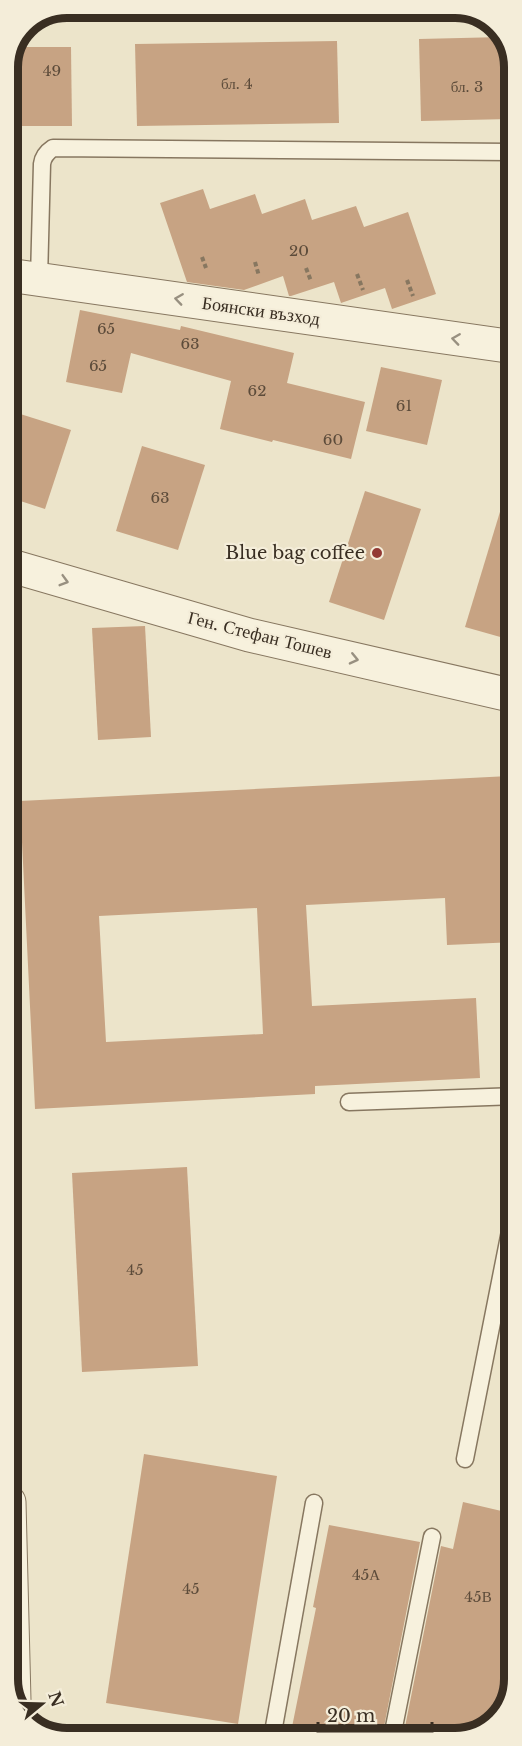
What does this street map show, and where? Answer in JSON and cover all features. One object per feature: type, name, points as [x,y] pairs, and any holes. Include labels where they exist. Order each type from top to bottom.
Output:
[{"type":"street","name":"Боянски възход","points":[[23,277],[504,346]]},
{"type":"street","name":"Ген. Стефан Тошев","points":[[18,568],[249,635],[504,694]]},
{"type":"lane","points":[[23,277],[43,157],[53,148],[504,152]]},
{"type":"lane","points":[[349,1102],[504,1096]]},
{"type":"lane","points":[[465,1459],[504,1262]]},
{"type":"lane","points":[[274,1728],[314,1503]]},
{"type":"lane","points":[[394,1728],[432,1537]]},
{"type":"path","points":[[202,257],[206,267]]},
{"type":"path","points":[[255,262],[258,273]]},
{"type":"path","points":[[306,268],[310,278]]},
{"type":"path","points":[[357,274],[361,284]]},
{"type":"path","points":[[407,280],[411,291]]},
{"type":"building","points":[[494,37],[499,45],[504,67],[504,119],[421,121],[419,39]]},
{"type":"building","points":[[337,41],[339,123],[137,126],[135,44]]},
{"type":"building","points":[[22,47],[71,47],[72,126],[18,126],[18,67]]},
{"type":"building","points":[[203,189],[210,209],[255,194],[262,214],[305,199],[312,220],[356,206],[364,227],[408,212],[436,294],[392,309],[385,288],[341,303],[334,282],[289,296],[283,276],[244,290],[187,282],[160,203]]},
{"type":"building","points":[[80,310],[180,330],[181,326],[294,353],[287,383],[365,402],[351,459],[220,429],[231,381],[131,353],[122,393],[66,382]]},
{"type":"building","points":[[381,367],[442,380],[427,445],[366,431]]},
{"type":"building","points":[[18,413],[71,430],[45,509],[18,500]]},
{"type":"building","points":[[142,446],[205,465],[178,550],[116,531]]},
{"type":"building","points":[[365,491],[421,509],[384,620],[329,602]]},
{"type":"building","points":[[504,499],[504,638],[465,627]]},
{"type":"building","points":[[145,626],[151,737],[98,740],[92,628]]},
{"type":"building","points":[[504,776],[504,942],[447,945],[445,898],[306,905],[312,1006],[476,998],[480,1078],[315,1086],[315,1094],[35,1109],[20,801]],"holes":[[[257,908],[263,1034],[106,1042],[99,916]]]},
{"type":"building","points":[[187,1167],[198,1366],[82,1372],[72,1173]]},
{"type":"building","points":[[144,1454],[277,1476],[238,1724],[106,1703]]},
{"type":"building","points":[[463,1502],[504,1512],[504,1686],[494,1709],[477,1723],[455,1728],[405,1728],[441,1546],[453,1549]]},
{"type":"building","points":[[329,1525],[420,1542],[384,1728],[292,1727],[316,1608],[313,1607]]},
{"type":"place","name":"Blue bag coffee","points":[[377,553]]}]
